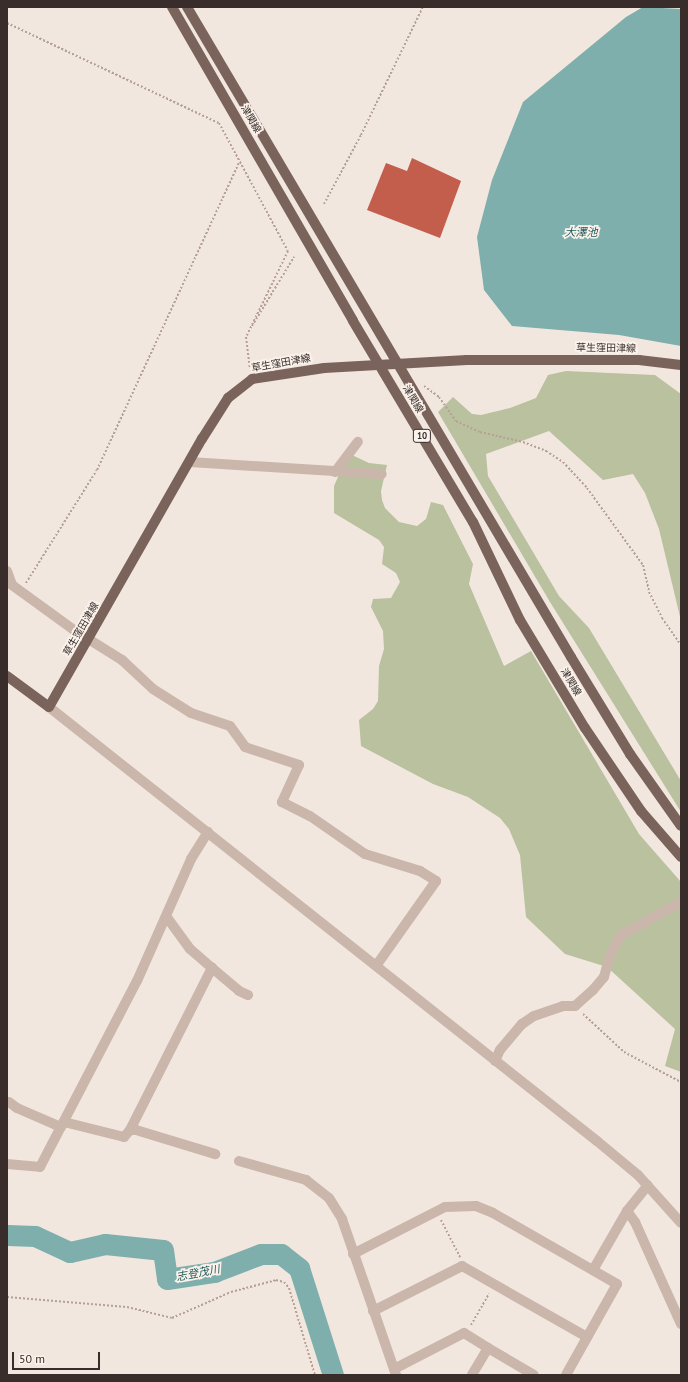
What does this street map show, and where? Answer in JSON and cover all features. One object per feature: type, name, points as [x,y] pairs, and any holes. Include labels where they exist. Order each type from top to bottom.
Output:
[{"type":"main road","name":"津関線","points":[[172,7],[379,365],[473,522],[520,620],[584,728],[641,811],[681,857]]},
{"type":"main road","name":"津関線","points":[[187,7],[396,364],[420,399],[630,754],[681,826]]},
{"type":"main road","name":"草生窪田津線","points":[[50,707],[228,398],[252,379],[293,371],[396,364],[527,359],[639,360],[681,365]]},
{"type":"main road","points":[[7,676],[50,707]]},
{"type":"street","points":[[335,472],[358,442]]},
{"type":"street","points":[[190,462],[382,474]]},
{"type":"street","points":[[7,571],[12,585],[89,640],[122,660],[153,688],[191,713],[230,726],[244,747],[299,765],[282,802],[310,816],[365,854],[420,870],[436,881],[376,966]]},
{"type":"street","points":[[50,707],[495,1061],[648,1185],[681,1223]]},
{"type":"street","points":[[7,1164],[40,1167],[167,917],[191,858],[208,832]]},
{"type":"street","points":[[495,1061],[500,1050],[522,1024],[534,1016],[563,1006],[575,1006],[604,977],[610,955],[621,935],[681,902]]},
{"type":"street","points":[[167,917],[190,949],[239,991],[248,995]]},
{"type":"street","points":[[9,1102],[16,1108],[63,1124],[124,1137],[130,1130],[212,968]]},
{"type":"street","points":[[130,1130],[215,1154]]},
{"type":"street","points":[[239,1161],[294,1176],[316,1186],[329,1198],[342,1219],[395,1372],[464,1333],[534,1375]]},
{"type":"street","points":[[593,1270],[627,1211],[648,1185]]},
{"type":"street","points":[[353,1254],[436,1210],[458,1205],[483,1208],[593,1270],[617,1284],[566,1375]]},
{"type":"street","points":[[627,1211],[635,1222],[681,1324]]},
{"type":"street","points":[[373,1311],[462,1266],[587,1337]]},
{"type":"street","points":[[472,1375],[488,1348]]},
{"type":"path","points":[[324,204],[361,135],[423,7]]},
{"type":"path","points":[[7,23],[215,120],[288,250],[246,337],[252,379]]},
{"type":"path","points":[[20,591],[97,470],[239,162]]},
{"type":"path","points":[[249,330],[294,258]]},
{"type":"path","points":[[421,383],[439,398],[456,421],[480,432],[523,442],[546,451],[564,462],[587,488],[643,565],[649,592],[662,618],[681,645]]},
{"type":"path","points":[[575,1006],[624,1052],[681,1082]]},
{"type":"path","points":[[436,1210],[462,1266]]},
{"type":"path","points":[[7,1297],[127,1307],[172,1318],[231,1292],[276,1280],[284,1282],[289,1288],[315,1375]]},
{"type":"path","points":[[464,1333],[495,1284]]},
{"type":"green space","points":[[566,371],[655,375],[681,394],[681,621],[659,529],[645,493],[633,474],[603,480],[549,431],[486,454],[488,476],[559,596],[589,628],[681,781],[681,812],[550,602],[438,412],[453,397],[472,414],[481,415],[510,408],[536,398],[548,375]]},
{"type":"green space","points":[[352,455],[369,463],[387,465],[381,491],[382,500],[385,508],[399,522],[417,526],[426,519],[431,502],[443,505],[473,564],[469,584],[504,666],[531,651],[639,834],[681,882],[681,1072],[665,1066],[675,1029],[607,967],[565,954],[526,917],[520,855],[509,829],[500,818],[468,797],[433,784],[361,746],[359,720],[373,709],[378,701],[379,666],[384,649],[383,631],[371,607],[373,599],[391,598],[400,582],[396,573],[382,564],[384,547],[379,540],[334,513],[334,486],[345,461]]},
{"type":"water","name":"大澤池","points":[[643,7],[681,9],[681,346],[619,335],[512,326],[484,290],[477,237],[492,180],[523,102],[626,17]]},
{"type":"building","points":[[412,158],[461,181],[440,238],[367,210],[386,163],[407,171]]},
{"type":"waterway","name":"志登茂川","points":[[7,1235],[35,1236],[70,1252],[105,1244],[163,1250],[167,1279],[214,1272],[261,1254],[281,1254],[299,1268],[333,1375]]}]
